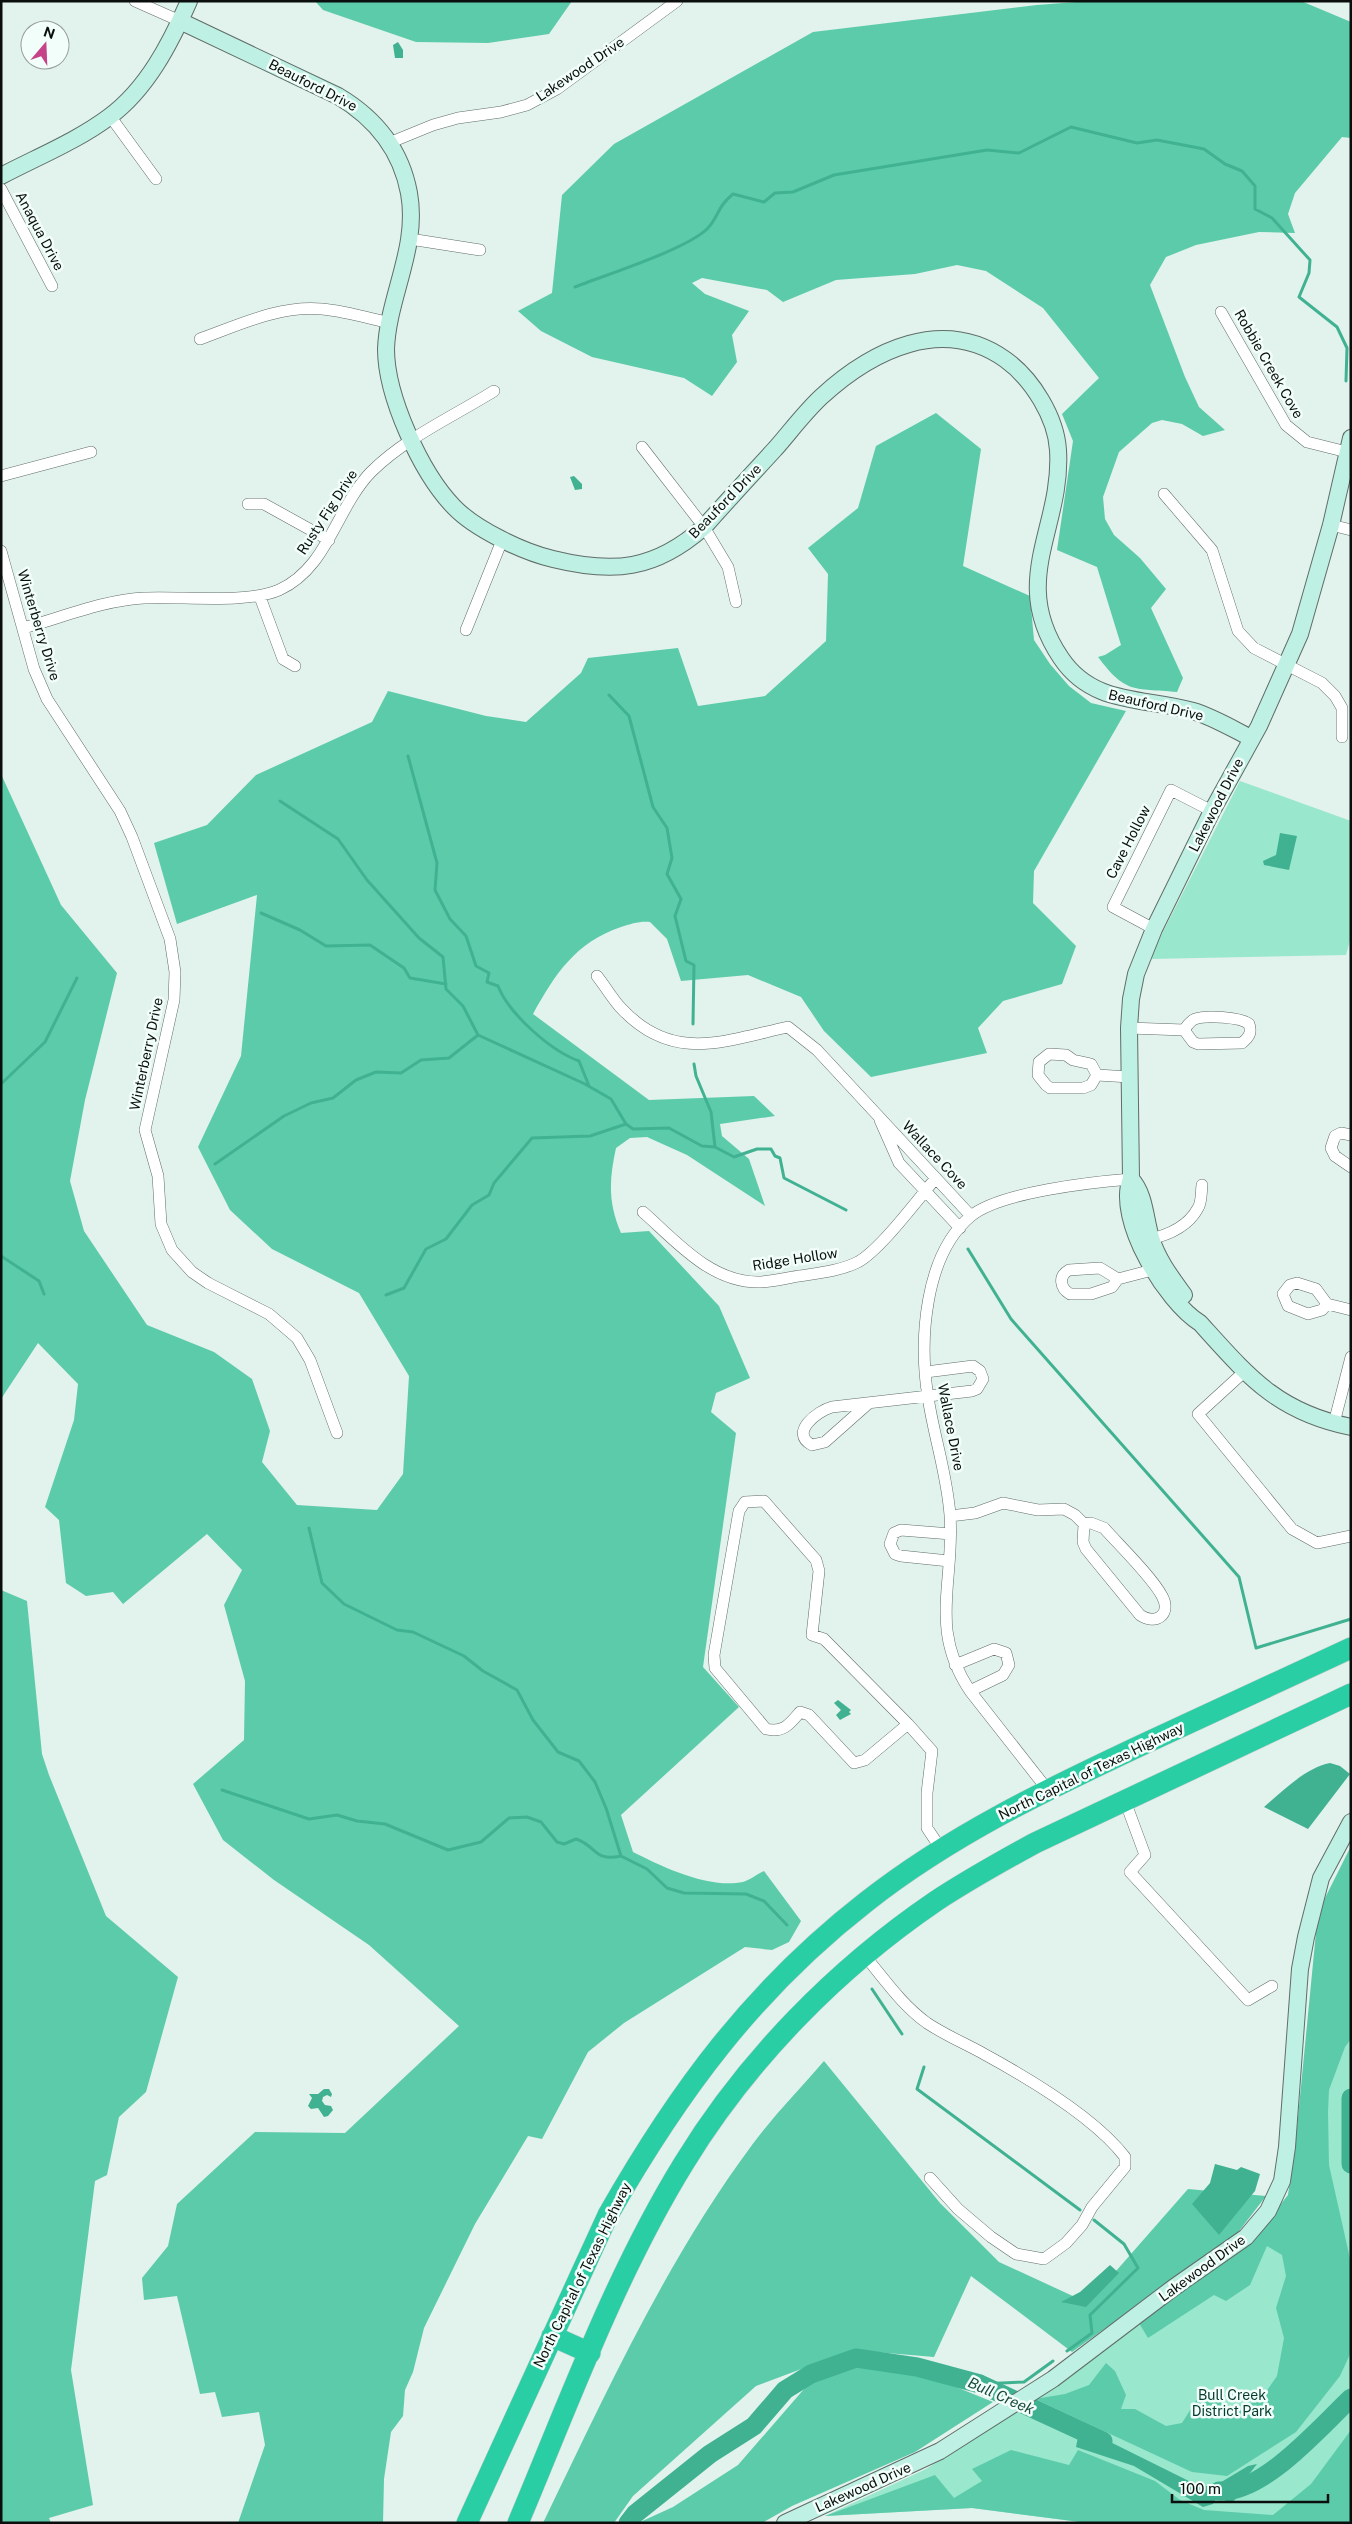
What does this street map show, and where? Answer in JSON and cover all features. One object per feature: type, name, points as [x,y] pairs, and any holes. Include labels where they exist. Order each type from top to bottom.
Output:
[{"type":"highway","name":"North Capital of Texas Highway","points":[[468,2523],[608,2215],[652,2139],[706,2062],[730,2032],[815,1946],[866,1901],[942,1849],[1048,1789],[1351,1648]]},
{"type":"highway","points":[[518,2523],[590,2353],[642,2238],[680,2169],[706,2129],[754,2065],[809,2006],[865,1956],[936,1901],[1000,1862],[1035,1843],[1351,1694]]},
{"type":"highway","points":[[552,2336],[590,2353]]},
{"type":"street","points":[[135,1],[180,21]]},
{"type":"street","points":[[1,176],[110,116],[128,100],[155,66],[189,1]]},
{"type":"street","name":"Lakewood Drive","points":[[389,143],[450,120],[501,112],[527,105],[557,89],[677,1]]},
{"type":"street","name":"Beauford Drive","points":[[180,21],[338,96],[366,114],[377,125],[389,143],[404,176],[409,193],[410,239],[390,323],[386,349],[390,385],[412,441],[436,486],[454,507],[474,523],[540,556],[585,567],[623,568],[658,558],[689,540],[704,527],[821,398],[861,365],[901,345],[936,339],[966,341],[992,350],[1016,367],[1036,392],[1051,420],[1058,446],[1059,470],[1036,580],[1039,612],[1048,637],[1062,661],[1082,680],[1103,693],[1121,700],[1194,711],[1251,738]]},
{"type":"street","points":[[110,116],[156,179]]},
{"type":"street","name":"Anaqua Drive","points":[[1,189],[52,286]]},
{"type":"street","points":[[410,239],[480,250]]},
{"type":"street","points":[[200,339],[271,313],[293,309],[322,309],[390,323]]},
{"type":"street","name":"Robbie Creek Cove","points":[[1221,312],[1286,426],[1307,442],[1349,445]]},
{"type":"street","name":"Rusty Fig Drive","points":[[23,628],[111,604],[142,598],[260,597],[280,589],[299,576],[313,562],[371,472],[412,441],[494,391]]},
{"type":"street","name":"Lakewood Drive","points":[[1349,445],[1331,525],[1300,634],[1251,738],[1212,811],[1154,929],[1136,974],[1131,999],[1129,1028],[1131,1179],[1127,1188],[1129,1208],[1158,1268],[1158,1280],[1191,1318],[1200,1323],[1244,1372],[1272,1396],[1294,1408],[1334,1424],[1351,1427]]},
{"type":"street","points":[[642,447],[704,527],[728,567],[736,602]]},
{"type":"street","points":[[1,476],[91,452]]},
{"type":"street","points":[[1164,494],[1212,550],[1238,631],[1254,648],[1322,683],[1335,696],[1343,714],[1342,738]]},
{"type":"street","points":[[248,504],[264,504],[328,540]]},
{"type":"street","points":[[1331,525],[1351,530]]},
{"type":"street","points":[[466,630],[503,538]]},
{"type":"street","name":"Winterberry Drive","points":[[1,551],[34,669],[47,699],[120,811],[170,939],[175,972],[174,1000],[145,1130],[158,1176],[161,1224],[172,1250],[192,1272],[208,1283],[269,1314],[296,1338],[310,1360],[337,1433]]},
{"type":"street","points":[[260,597],[283,659],[294,666]]},
{"type":"street","name":"Cave Hollow","points":[[1154,929],[1113,907],[1171,790],[1212,811]]},
{"type":"street","name":"Wallace Cove","points":[[597,976],[620,1007],[643,1027],[660,1038],[684,1044],[707,1045],[788,1026],[817,1050],[971,1216]]},
{"type":"street","points":[[1129,1028],[1184,1030],[1194,1019],[1239,1018],[1249,1024],[1250,1029],[1247,1039],[1242,1043],[1198,1044],[1193,1042],[1184,1030]]},
{"type":"street","points":[[1049,1054],[1066,1055],[1073,1060],[1091,1064],[1097,1075],[1090,1085],[1083,1088],[1050,1088],[1040,1079],[1038,1066],[1044,1056],[1049,1054]]},
{"type":"street","points":[[1097,1075],[1130,1076]]},
{"type":"street","name":"Wallace Cove","points":[[877,1114],[899,1163],[960,1228]]},
{"type":"street","points":[[1351,1135],[1340,1133],[1335,1136],[1332,1140],[1331,1148],[1335,1156],[1351,1167]]},
{"type":"street","name":"Ridge Hollow","points":[[643,1212],[696,1259],[719,1273],[746,1281],[759,1282],[837,1270],[859,1261],[875,1248],[936,1178]]},
{"type":"street","name":"Wallace Drive","points":[[1048,1789],[970,1691],[949,1651],[946,1626],[951,1534],[950,1516],[943,1459],[928,1396],[926,1316],[931,1291],[947,1243],[971,1216],[993,1205],[1070,1185],[1131,1179]]},
{"type":"street","points":[[1145,1240],[1172,1233],[1189,1221],[1199,1207],[1202,1185]]},
{"type":"street","points":[[1118,1278],[1158,1268]]},
{"type":"street","points":[[1326,1304],[1351,1310]]},
{"type":"street","points":[[1334,1424],[1351,1357]]},
{"type":"street","points":[[869,1403],[825,1442],[812,1445],[804,1440],[802,1435],[804,1426],[825,1409],[869,1403],[972,1391],[977,1389],[983,1379],[980,1371],[973,1366],[926,1372]]},
{"type":"street","points":[[1244,1372],[1198,1414],[1292,1529],[1317,1543],[1351,1536]]},
{"type":"street","points":[[908,1724],[865,1760],[854,1763],[809,1715],[800,1712],[787,1728],[777,1731],[766,1729],[715,1668],[714,1654],[739,1511],[744,1502],[764,1501],[816,1560],[819,1571],[812,1635],[824,1639],[908,1724],[932,1751],[927,1793],[927,1828],[942,1849]]},
{"type":"street","points":[[950,1516],[975,1513],[1003,1504],[1038,1510],[1064,1509],[1075,1515],[1084,1524],[1099,1526],[1110,1536],[1161,1594],[1166,1609],[1163,1616],[1156,1620],[1147,1620],[1140,1615],[1086,1548],[1083,1542],[1084,1524]]},
{"type":"street","points":[[949,1562],[901,1556],[895,1554],[890,1544],[894,1533],[901,1530],[951,1534]]},
{"type":"street","points":[[955,1665],[994,1649],[1006,1653],[1009,1665],[1003,1675],[970,1691]]},
{"type":"street","points":[[1124,1801],[1145,1855],[1130,1872],[1248,2000],[1272,1986]]},
{"type":"street","name":"Lakewood Drive","points":[[785,2523],[902,2470],[976,2428],[1053,2379],[1173,2288],[1246,2237],[1268,2211],[1282,2181],[1287,2146],[1299,1979],[1306,1937],[1322,1878],[1351,1822]]},
{"type":"street","points":[[865,1956],[908,2008],[929,2024],[987,2055],[1076,2111],[1116,2145],[1125,2157],[1125,2167],[1092,2207],[1082,2225],[1066,2242],[1044,2259],[1016,2254],[991,2237],[958,2209],[930,2178]]},
{"type":"green space","points":[[1240,781],[1351,821],[1351,937],[1346,955],[1149,959]]},
{"type":"green space","name":"Bull Creek District Park","points":[[1351,1846],[1351,2523],[1088,2523],[972,2508],[825,2516],[926,2469],[1063,2382],[1257,2234],[1288,2195]]},
{"type":"shaded area","points":[[315,1],[572,1],[549,34],[488,43],[416,42],[323,10]]},
{"type":"shaded area","points":[[1089,1],[1301,1],[1351,22],[1351,138],[1342,137],[1295,193],[1288,214],[1295,233],[1259,232],[1196,245],[1166,257],[1150,285],[1185,377],[1199,407],[1225,430],[1203,436],[1182,424],[1162,420],[1152,423],[1119,452],[1103,497],[1105,519],[1114,535],[1140,558],[1166,589],[1151,608],[1183,678],[1177,692],[1131,687],[1116,678],[1108,669],[1098,657],[1121,645],[1097,567],[1057,550],[1073,441],[1062,414],[1099,378],[1043,308],[986,271],[957,265],[915,274],[836,280],[783,302],[767,290],[702,278],[692,283],[705,294],[749,311],[732,335],[737,362],[712,396],[684,378],[592,357],[541,331],[518,311],[552,293],[562,195],[614,144],[813,32],[1037,5]]},
{"type":"shaded area","points":[[398,42],[403,50],[403,58],[395,58],[393,45]]},
{"type":"shaded area","points":[[936,413],[981,449],[963,566],[1030,596],[1034,640],[1050,664],[1069,686],[1091,703],[1126,711],[1034,871],[1033,903],[1076,946],[1062,984],[1003,1001],[978,1028],[987,1053],[871,1077],[824,1031],[801,997],[748,975],[681,981],[667,939],[650,922],[642,922],[605,933],[579,951],[559,973],[533,1014],[649,1100],[754,1096],[775,1116],[720,1124],[722,1136],[749,1159],[765,1206],[687,1155],[647,1137],[630,1138],[616,1148],[611,1191],[614,1212],[621,1233],[649,1231],[719,1306],[750,1378],[716,1393],[711,1412],[736,1433],[703,1667],[739,1707],[621,1815],[633,1852],[672,1870],[701,1880],[729,1883],[743,1882],[764,1871],[801,1921],[789,1942],[772,1950],[745,1947],[624,2023],[588,2052],[542,2139],[528,2136],[475,2224],[424,2328],[413,2372],[405,2390],[403,2416],[391,2432],[384,2479],[383,2523],[238,2523],[265,2445],[259,2412],[222,2417],[215,2392],[200,2394],[177,2296],[144,2300],[142,2278],[168,2246],[177,2204],[255,2132],[345,2133],[459,2026],[369,1945],[274,1880],[223,1840],[193,1784],[244,1740],[245,1681],[224,1605],[242,1570],[207,1534],[123,1604],[113,1592],[86,1596],[66,1583],[59,1520],[45,1507],[74,1420],[78,1384],[38,1343],[1,1399],[1,774],[61,905],[117,973],[85,1100],[70,1181],[84,1231],[147,1325],[214,1352],[252,1379],[270,1431],[262,1462],[297,1505],[377,1510],[403,1474],[409,1376],[359,1293],[272,1249],[230,1210],[198,1147],[241,1056],[257,895],[177,924],[154,843],[207,825],[256,775],[372,722],[388,691],[486,716],[526,722],[581,673],[588,658],[678,648],[698,706],[765,696],[826,641],[828,574],[808,548],[858,508],[876,446]]},
{"type":"shaded area","points":[[574,476],[582,484],[582,489],[575,490],[570,477]]},
{"type":"shaded area","points":[[1280,833],[1297,836],[1289,870],[1264,865],[1263,861],[1276,855]]},
{"type":"shaded area","points":[[1,1590],[27,1601],[42,1754],[106,1916],[178,1977],[146,2092],[119,2117],[107,2175],[95,2181],[71,2370],[93,2505],[49,2518],[51,2523],[1,2523]]},
{"type":"shaded area","points":[[838,1700],[851,1710],[849,1712],[851,1714],[840,1720],[836,1715],[841,1710],[834,1703]]},
{"type":"shaded area","points":[[1330,1763],[1340,1766],[1350,1774],[1308,1829],[1264,1807],[1303,1775]]},
{"type":"shaded area","points":[[1351,1846],[1351,2039],[1345,2047],[1329,2090],[1328,2112],[1329,2165],[1351,2263],[1351,2352],[1340,2376],[1296,2432],[1227,2476],[1192,2472],[1035,2399],[1065,2394],[1089,2385],[1106,2363],[1115,2371],[1126,2395],[1121,2409],[1135,2409],[1166,2426],[1182,2423],[1199,2396],[1219,2401],[1233,2415],[1241,2408],[1261,2399],[1277,2376],[1284,2338],[1276,2308],[1286,2276],[1282,2255],[1267,2246],[1250,2285],[1226,2301],[1214,2295],[1148,2338],[1139,2323],[1257,2234],[1288,2195],[1295,2148],[1318,1912]]},
{"type":"shaded area","points":[[824,2061],[940,2203],[999,2262],[1088,2303],[1188,2189],[1266,2196],[1236,2235],[1072,2352],[971,2276],[934,2357],[852,2350],[756,2386],[633,2496],[614,2523],[543,2523],[614,2377],[665,2281],[692,2235],[721,2189],[760,2134]]},
{"type":"shaded area","points":[[324,2089],[329,2089],[332,2094],[331,2097],[327,2095],[323,2097],[322,2101],[325,2105],[331,2106],[333,2110],[328,2116],[324,2117],[318,2108],[311,2109],[308,2106],[312,2098],[309,2094],[318,2094]]},
{"type":"shaded area","points":[[1215,2164],[1237,2170],[1241,2167],[1260,2174],[1255,2191],[1219,2235],[1192,2204],[1210,2183]]},
{"type":"shaded area","points":[[1110,2265],[1119,2273],[1086,2307],[1061,2302],[1080,2292]]},
{"type":"shaded area","points":[[864,2360],[956,2387],[993,2402],[915,2452],[792,2506],[762,2523],[638,2523],[673,2507],[738,2465],[811,2381]]},
{"type":"shaded area","points":[[1080,2427],[1201,2487],[1218,2484],[1248,2466],[1257,2464],[1247,2477],[1239,2496],[1231,2503],[1217,2497],[1213,2504],[1203,2507],[1134,2466],[1076,2447]]},
{"type":"shaded area","points":[[1351,2430],[1351,2523],[1088,2523],[972,2508],[825,2516],[935,2475],[954,2498],[982,2481],[972,2469],[1011,2450],[1069,2465],[1078,2450],[1155,2481],[1180,2500],[1204,2510],[1273,2515],[1311,2484]]},
{"type":"waterway","points":[[575,287],[665,253],[698,236],[708,228],[721,207],[733,194],[764,202],[775,193],[793,192],[834,175],[987,150],[1019,153],[1071,127],[1137,143],[1157,140],[1204,149],[1225,164],[1242,171],[1255,186],[1255,209],[1272,218],[1310,260],[1309,273],[1299,297],[1337,327],[1347,348],[1346,381]]},
{"type":"waterway","points":[[609,695],[629,716],[653,807],[667,828],[672,858],[667,874],[681,899],[675,916],[686,961],[694,965],[693,1024]]},
{"type":"waterway","points":[[408,756],[437,863],[435,890],[450,919],[466,936],[476,966],[489,973],[487,982],[498,986],[511,1008],[532,1030],[556,1049],[579,1061],[589,1086]]},
{"type":"waterway","points":[[280,801],[338,839],[367,880],[419,938],[443,957],[446,989],[463,1006],[478,1035],[585,1084],[611,1099],[626,1124],[633,1129],[669,1128],[702,1146],[715,1147],[734,1157],[757,1149],[771,1149],[775,1156],[780,1158],[784,1178],[846,1210]]},
{"type":"waterway","points":[[261,913],[300,930],[326,946],[370,945],[404,968],[410,978],[446,984]]},
{"type":"waterway","points":[[1,1084],[45,1042],[77,978]]},
{"type":"waterway","points":[[215,1164],[284,1116],[311,1103],[333,1098],[356,1080],[376,1072],[401,1073],[421,1060],[449,1058],[478,1035]]},
{"type":"waterway","points":[[694,1064],[696,1076],[711,1112],[715,1147]]},
{"type":"waterway","points":[[386,1295],[404,1288],[426,1249],[446,1239],[472,1205],[489,1195],[494,1183],[532,1138],[590,1136],[626,1124]]},
{"type":"waterway","points":[[968,1249],[1011,1319],[1239,1577],[1256,1648],[1351,1619]]},
{"type":"waterway","points":[[1,1256],[39,1281],[44,1294]]},
{"type":"waterway","points":[[309,1528],[322,1583],[344,1604],[397,1630],[413,1632],[464,1656],[483,1671],[517,1690],[533,1720],[558,1752],[579,1761],[595,1782],[606,1808],[621,1856],[647,1869],[667,1888],[684,1893],[746,1894],[764,1901],[787,1925]]},
{"type":"waterway","points":[[222,1790],[309,1819],[337,1815],[357,1821],[385,1824],[448,1850],[481,1842],[509,1818],[527,1817],[541,1822],[557,1842],[564,1844],[576,1839],[600,1855],[606,1857],[621,1856]]},
{"type":"waterway","points":[[872,1989],[902,2034]]},
{"type":"waterway","points":[[924,2067],[917,2089],[1080,2210]]},
{"type":"waterway","name":"Bull Creek","points":[[1351,2098],[1351,2164]]},
{"type":"waterway","points":[[1067,2351],[1092,2333],[1090,2315],[1138,2268],[1124,2244],[1094,2220]]},
{"type":"waterway","name":"Bull Creek","points":[[628,2523],[635,2514],[710,2454],[754,2426],[785,2390],[811,2374],[856,2358],[917,2367],[980,2384],[1103,2441]]},
{"type":"waterway","points":[[980,2384],[1024,2382],[1053,2361]]},
{"type":"waterway","name":"Bull Creek","points":[[1219,2491],[1236,2489],[1254,2482],[1272,2471],[1307,2441],[1351,2398]]}]
